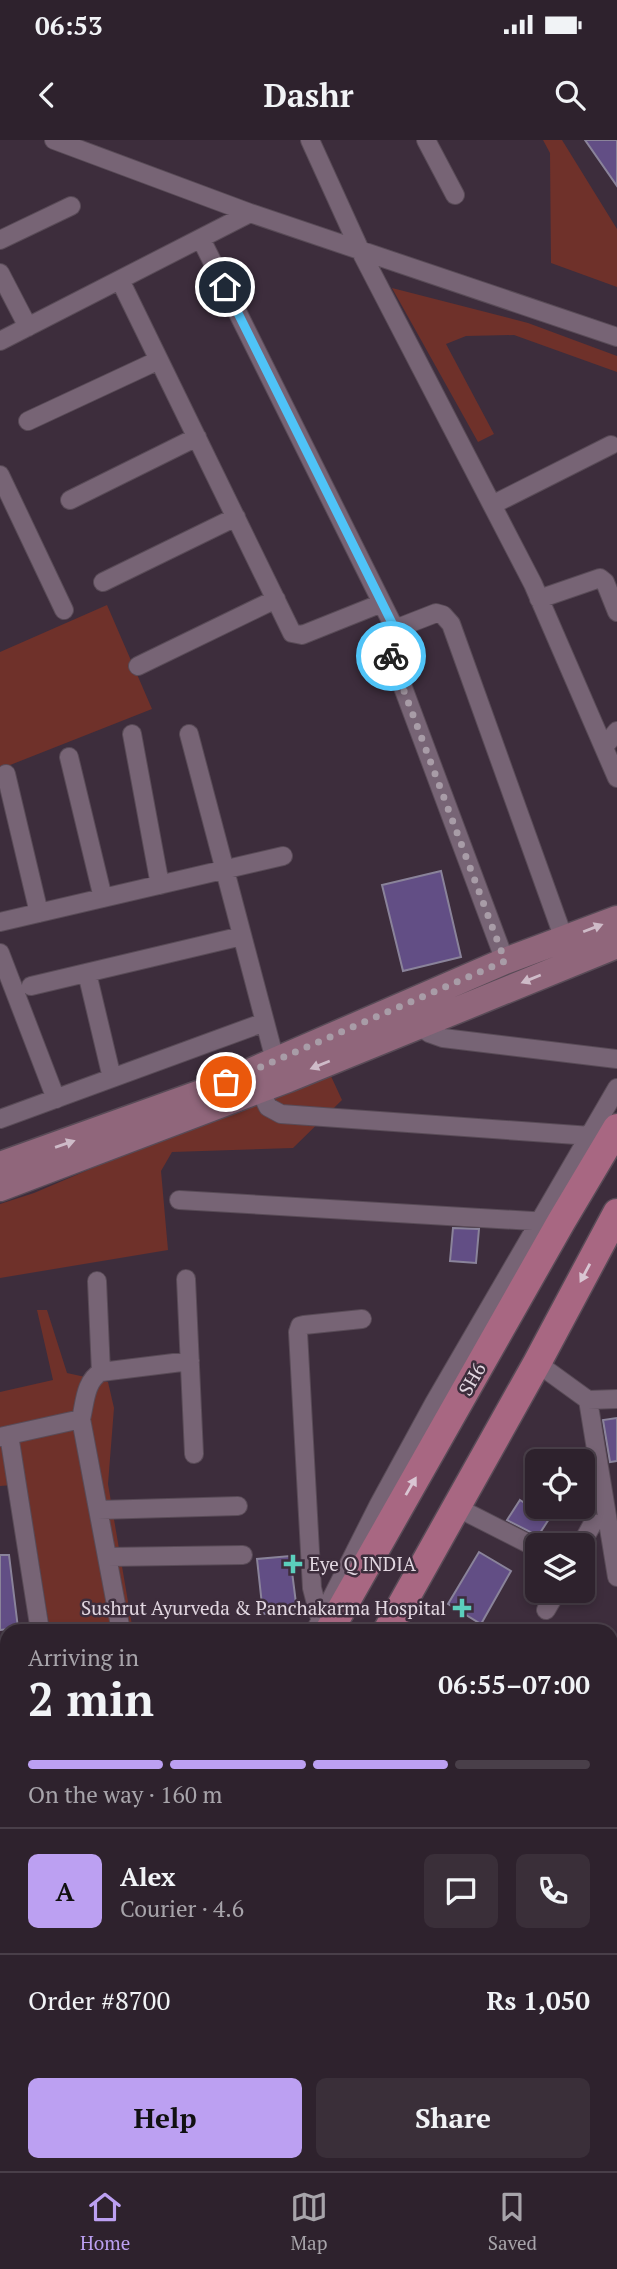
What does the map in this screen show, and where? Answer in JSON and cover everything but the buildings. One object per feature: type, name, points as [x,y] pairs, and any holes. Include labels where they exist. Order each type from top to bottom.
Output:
[{"type":"main road","name":"SH6","points":[[323,1624],[604,1132]]},
{"type":"main road","points":[[391,1624],[615,1222]]},
{"type":"street","points":[[54,140],[250,213],[617,337]]},
{"type":"street","points":[[310,140],[360,250],[539,599],[617,778]]},
{"type":"street","points":[[426,140],[455,195]]},
{"type":"street","points":[[204,196],[217,230]]},
{"type":"street","points":[[0,240],[71,206]]},
{"type":"street","points":[[0,341],[250,213]]},
{"type":"street","points":[[201,239],[395,629]]},
{"type":"street","points":[[0,274],[28,327]]},
{"type":"street","points":[[120,280],[292,633],[302,635],[382,603]]},
{"type":"street","points":[[28,421],[159,360]]},
{"type":"street","points":[[70,500],[197,437]]},
{"type":"street","points":[[492,505],[611,445]]},
{"type":"street","points":[[0,475],[64,610]]},
{"type":"street","points":[[103,582],[236,517]]},
{"type":"street","points":[[539,599],[600,578],[605,582],[617,612]]},
{"type":"street","points":[[138,666],[276,599]]},
{"type":"street","points":[[505,961],[389,650],[389,640],[395,629],[436,613],[443,615],[451,624],[564,939]]},
{"type":"street","points":[[604,747],[617,731]]},
{"type":"street","points":[[132,734],[160,885]]},
{"type":"street","points":[[189,734],[265,1023],[262,1074],[268,1107],[281,1114],[604,1132],[617,1088]]},
{"type":"street","points":[[69,757],[103,898]]},
{"type":"street","points":[[6,774],[39,913]]},
{"type":"street","points":[[0,922],[283,856]]},
{"type":"street","points":[[262,1074],[505,961],[617,919]]},
{"type":"street","points":[[31,986],[242,936]]},
{"type":"street","points":[[0,1170],[133,1118],[418,1025],[617,945]]},
{"type":"street","points":[[0,953],[56,1098]]},
{"type":"street","points":[[87,973],[112,1078]]},
{"type":"street","points":[[0,1119],[265,1023]]},
{"type":"street","points":[[418,1025],[429,1034],[443,1038],[617,1059]]},
{"type":"street","points":[[179,1200],[551,1222]]},
{"type":"street","points":[[186,1279],[194,1454]]},
{"type":"street","points":[[96,1281],[101,1372]]},
{"type":"street","points":[[320,1624],[312,1588],[298,1332],[300,1326],[304,1325],[362,1319]]},
{"type":"street","points":[[120,1624],[81,1419],[89,1386],[101,1372],[190,1361]]},
{"type":"street","points":[[537,1363],[588,1400],[617,1399]]},
{"type":"street","points":[[588,1400],[615,1551],[617,1577]]},
{"type":"street","points":[[39,1624],[5,1436],[81,1419]]},
{"type":"street","points":[[98,1510],[238,1506]]},
{"type":"street","points":[[456,1507],[525,1542]]},
{"type":"street","points":[[588,1533],[593,1523]]},
{"type":"street","points":[[107,1558],[243,1555]]},
{"type":"street","points":[[546,1610],[550,1603]]},
{"type":"shaded area","points":[[543,140],[562,140],[617,229],[617,287],[551,263],[550,153]]},
{"type":"shaded area","points":[[392,288],[528,323],[617,356],[617,372],[514,335],[466,336],[446,344],[494,434],[478,442]]},
{"type":"shaded area","points":[[107,605],[152,709],[0,769],[0,652]]},
{"type":"shaded area","points":[[330,1074],[342,1100],[293,1148],[172,1152],[161,1171],[168,1250],[0,1278],[0,1204],[34,1193],[210,1118]]},
{"type":"shaded area","points":[[37,1310],[47,1310],[67,1373],[108,1382],[114,1408],[108,1484],[132,1624],[49,1624],[26,1484],[0,1486],[0,1392],[53,1380]]},
{"type":"way so far","points":[[226,1082],[505,961],[391,656]]},
{"type":"place","name":"Eye Q INDIA","points":[[293,1564]]},
{"type":"place","name":"Sushrut Ayurveda & Panchakarma Hospital","points":[[462,1608]]},
{"type":"route","points":[[225,287],[395,629],[389,640],[391,656]]}]
